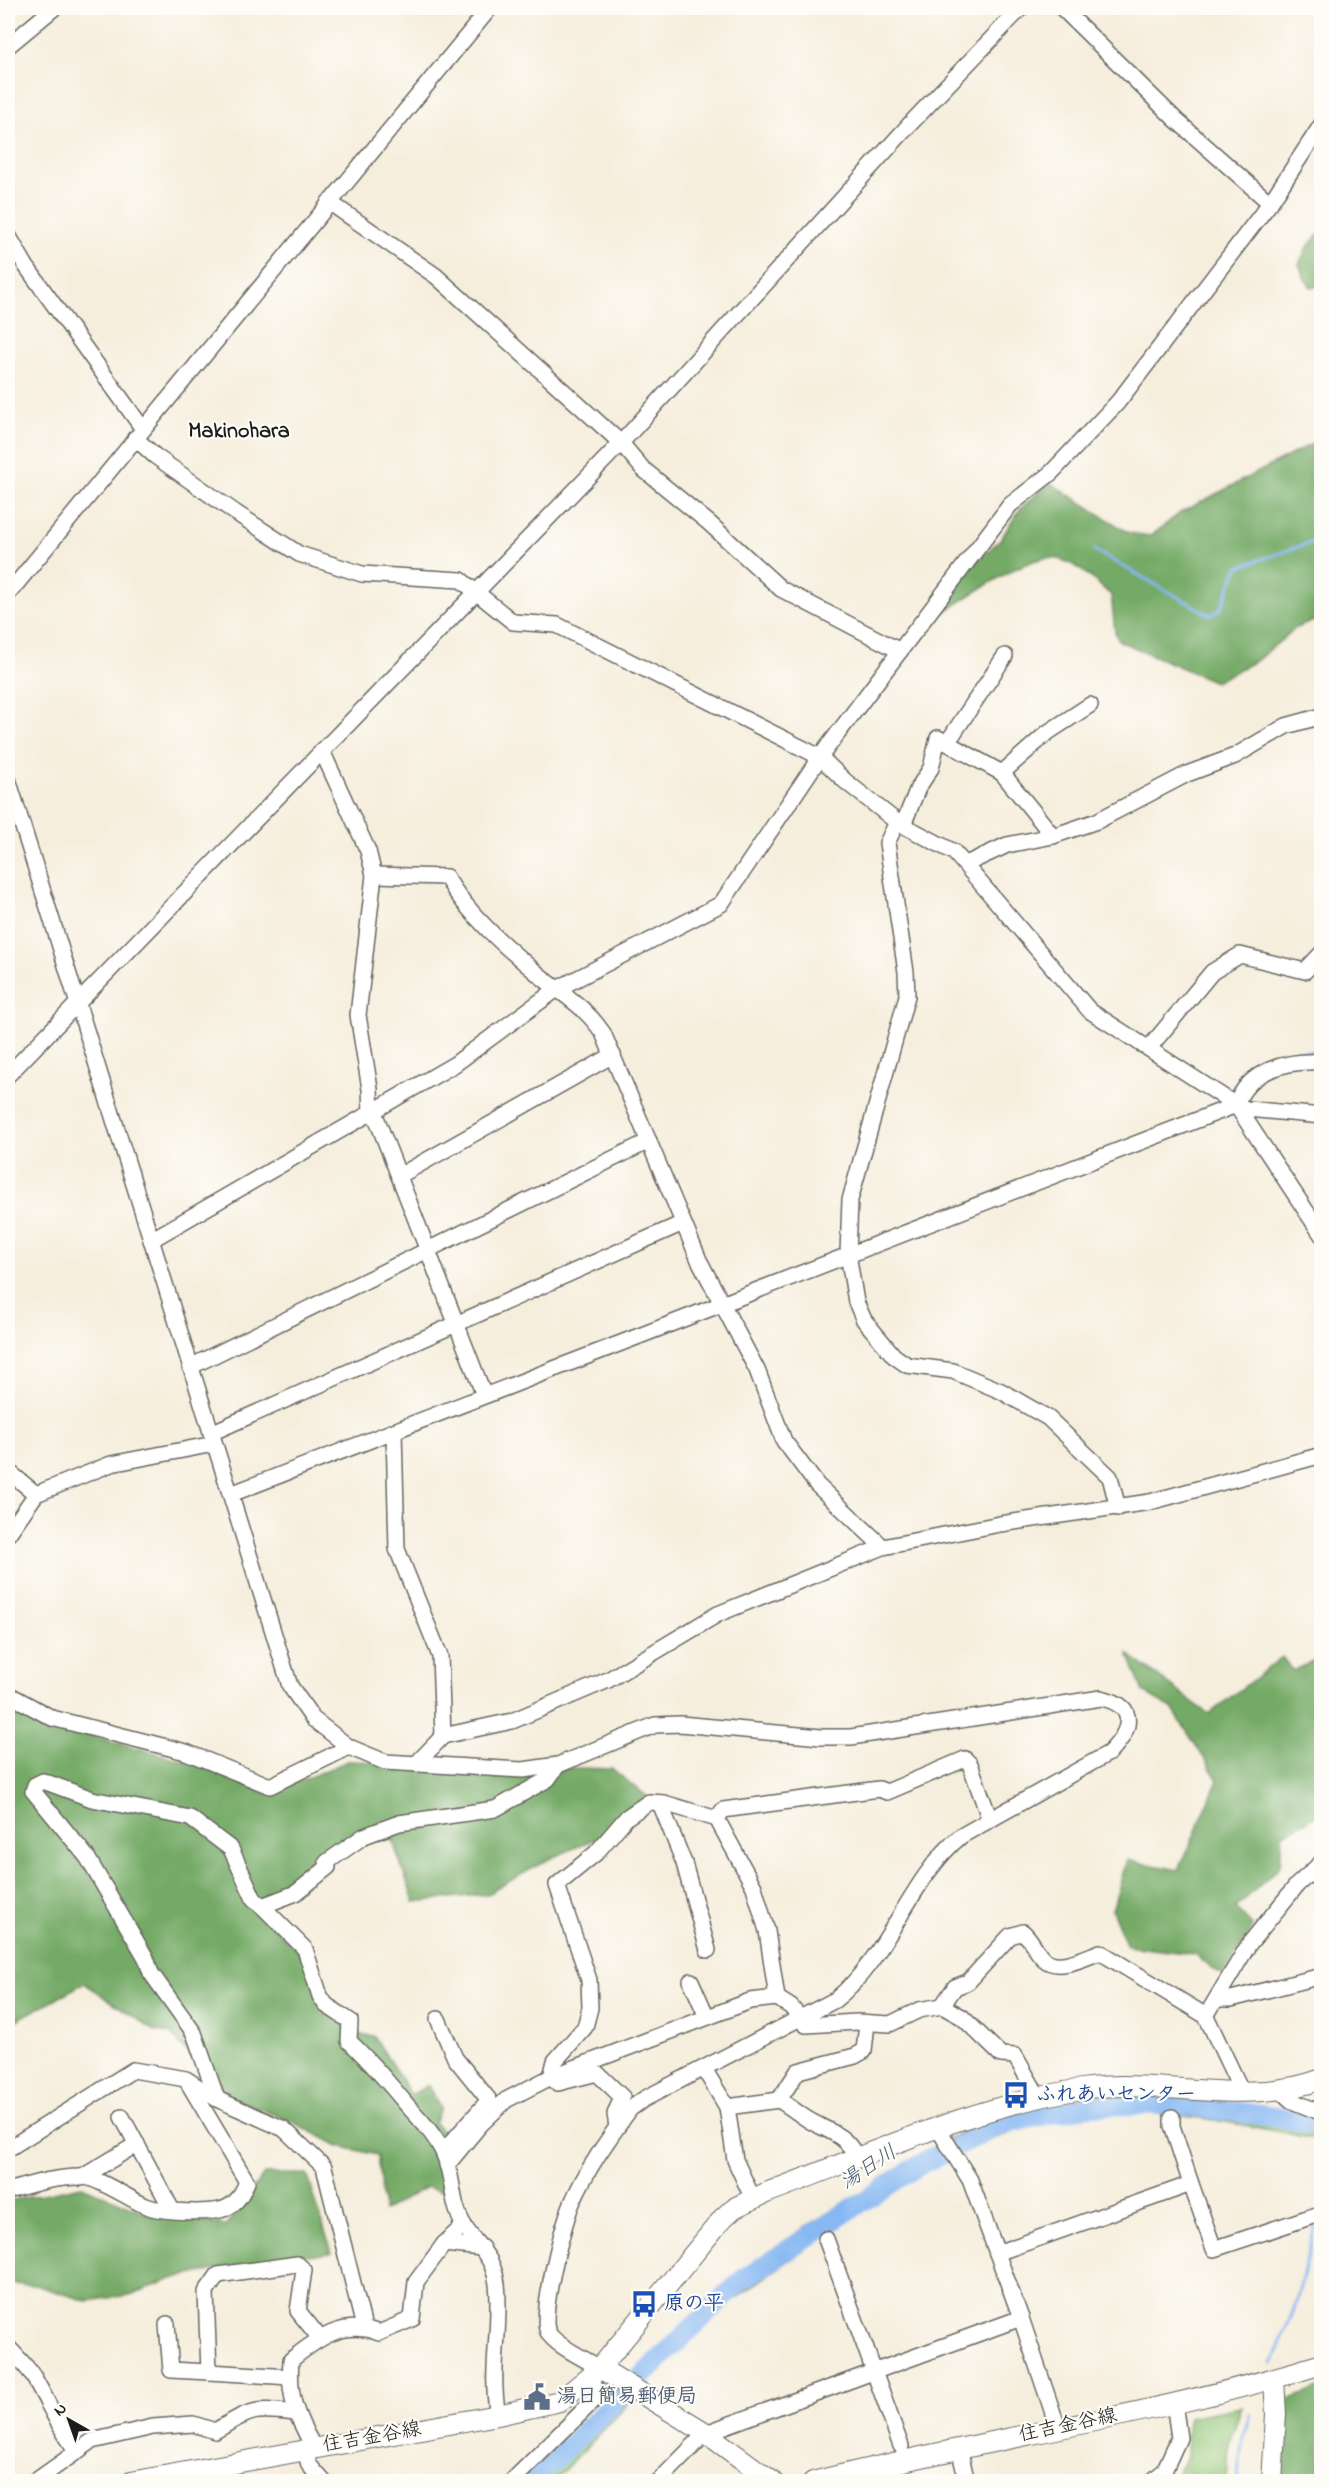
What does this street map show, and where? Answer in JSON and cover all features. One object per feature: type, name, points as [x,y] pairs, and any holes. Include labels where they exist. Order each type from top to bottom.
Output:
[{"type":"main road","name":"住吉金谷線","points":[[131,2481],[182,2477],[309,2449],[498,2415],[560,2401],[595,2372],[723,2218],[734,2208],[857,2160],[942,2135],[999,2108],[1083,2089],[1120,2086],[1242,2092],[1280,2090],[1322,2079]]},
{"type":"main road","name":"住吉金谷線","points":[[813,2481],[1174,2402],[1274,2379],[1322,2364]]},
{"type":"main road","points":[[595,2372],[622,2380],[639,2390],[706,2433],[773,2481]]},
{"type":"main road","points":[[1272,2481],[1276,2414],[1274,2379]]},
{"type":"street","points":[[8,46],[54,8]]},
{"type":"street","points":[[8,594],[490,8]]},
{"type":"street","points":[[8,1076],[621,442],[910,124],[1021,8]]},
{"type":"street","points":[[1062,8],[1176,120],[1270,203]]},
{"type":"street","points":[[150,1240],[455,1064],[557,989],[721,904],[820,757],[1010,505],[1051,473],[1118,402],[1270,203],[1322,124]]},
{"type":"street","points":[[329,202],[436,276],[621,442],[643,469],[709,523],[781,589],[900,651]]},
{"type":"street","points":[[8,235],[26,266],[155,456],[209,494],[299,554],[362,574],[460,580],[513,622],[557,624],[820,757],[845,781],[900,824],[954,852],[1090,1011],[1236,1105],[1247,1109],[1322,1116]]},
{"type":"street","points":[[947,743],[1005,656]]},
{"type":"street","points":[[1002,773],[1047,733],[1090,705]]},
{"type":"street","points":[[966,864],[1007,844],[1053,836],[1097,821],[1187,774],[1235,756],[1286,726],[1322,716]]},
{"type":"street","points":[[1053,836],[1002,773],[938,738],[931,768],[887,843],[906,972],[907,996],[850,1200],[848,1254],[856,1302],[864,1320],[894,1356],[907,1365],[953,1371],[1001,1391],[1048,1418],[1110,1477],[1118,1508]]},
{"type":"street","points":[[322,751],[368,851],[374,874],[358,1015],[372,1113],[399,1176],[484,1395]]},
{"type":"street","points":[[8,779],[290,1686],[313,1719],[349,1747],[385,1762],[523,1770],[558,1765],[655,1725],[680,1724],[821,1737],[851,1737],[1101,1698],[1117,1701],[1129,1720],[1124,1738],[1110,1753],[961,1836],[942,1852],[850,1988],[835,2000],[644,2099],[630,2109],[617,2127],[569,2210],[548,2295],[545,2322],[553,2339],[595,2372],[597,2393],[593,2401],[511,2481]]},
{"type":"street","points":[[374,874],[446,877],[460,901],[557,989],[589,1011],[603,1032],[699,1260],[757,1370],[784,1441],[817,1485],[884,1547]]},
{"type":"street","points":[[1149,1048],[1212,972],[1240,955],[1305,971],[1322,952]]},
{"type":"street","points":[[399,1176],[613,1055]]},
{"type":"street","points":[[231,1494],[721,1302],[1236,1105],[1241,1091],[1255,1076],[1287,1065],[1322,1062]]},
{"type":"street","points":[[1236,1105],[1322,1235]]},
{"type":"street","points":[[190,1367],[649,1141]]},
{"type":"street","points":[[8,1534],[36,1494],[111,1464],[213,1439],[456,1324],[683,1223]]},
{"type":"street","points":[[394,1431],[397,1549],[440,1656],[443,1736]]},
{"type":"street","points":[[416,1764],[443,1736],[512,1720],[608,1680],[718,1614],[884,1547],[1000,1524],[1150,1502],[1322,1455]]},
{"type":"street","points":[[8,1471],[36,1494]]},
{"type":"street","points":[[8,1694],[52,1718],[186,1752],[270,1786],[349,1747]]},
{"type":"street","points":[[717,1819],[723,1810],[879,1789],[887,1792],[965,1759],[970,1764],[990,1820]]},
{"type":"street","points":[[262,1906],[296,1893],[328,1867],[327,1862],[364,1836],[399,1823],[495,1809],[548,1779],[558,1765]]},
{"type":"street","points":[[217,2099],[186,2018],[151,1972],[146,1958],[87,1857],[33,1791],[35,1785],[43,1781],[92,1799],[190,1818],[231,1848],[254,1899],[305,1949],[320,1996],[326,2005],[350,2021],[349,2041],[384,2074],[432,2134],[445,2159],[451,2194],[464,2225],[492,2260],[500,2314],[492,2384],[498,2415]]},
{"type":"street","points":[[551,2077],[555,2061],[585,2027],[590,2008],[589,1980],[557,1885],[596,1853],[627,1817],[649,1802],[717,1819],[754,1887],[767,1931],[777,1998]]},
{"type":"street","points":[[660,1803],[684,1863],[708,1950]]},
{"type":"street","points":[[1206,2016],[1249,1944],[1296,1885],[1322,1862]]},
{"type":"street","points":[[942,2006],[955,1987],[968,1982],[1010,1936],[1023,1932],[1044,1960],[1054,1964],[1068,1963],[1100,1952],[1206,2016],[1242,2092]]},
{"type":"street","points":[[1217,1999],[1231,1999],[1322,1976]]},
{"type":"street","points":[[691,1981],[706,2017]]},
{"type":"street","points":[[445,2159],[506,2100],[551,2077],[750,2001],[777,1998],[791,2007],[799,2020],[806,2025],[890,2024],[919,2010],[942,2006],[962,2017],[1001,2055],[1015,2056],[1039,2098]]},
{"type":"street","points":[[438,2019],[455,2058],[489,2100],[445,2159]]},
{"type":"street","points":[[780,2100],[798,2071],[855,2056],[864,2051],[867,2023]]},
{"type":"street","points":[[704,2069],[727,2107],[735,2160],[753,2199]]},
{"type":"street","points":[[8,2149],[133,2070],[186,2079],[217,2099],[284,2128],[324,2167],[364,2327]]},
{"type":"street","points":[[551,2077],[558,2083],[597,2073],[622,2097],[615,2114],[617,2127]]},
{"type":"street","points":[[8,2191],[51,2179],[87,2177],[148,2207],[219,2211],[240,2198],[247,2182],[186,2079]]},
{"type":"street","points":[[1280,2090],[1292,2101],[1322,2113]]},
{"type":"street","points":[[727,2107],[780,2100],[808,2120],[841,2135],[853,2148],[857,2160]]},
{"type":"street","points":[[122,2117],[172,2210]]},
{"type":"street","points":[[1172,2117],[1172,2126],[1214,2249],[1318,2214]]},
{"type":"street","points":[[942,2135],[970,2180],[1022,2318],[1058,2428]]},
{"type":"street","points":[[81,2178],[137,2144]]},
{"type":"street","points":[[998,2253],[1191,2184]]},
{"type":"street","points":[[324,2481],[309,2465],[309,2449],[296,2413],[290,2377],[291,2360],[319,2337],[364,2327],[379,2333],[412,2319],[416,2282],[444,2244],[464,2225]]},
{"type":"street","points":[[826,2239],[901,2446]]},
{"type":"street","points":[[444,2244],[482,2248]]},
{"type":"street","points":[[209,2372],[206,2292],[218,2275],[297,2264],[304,2270],[298,2311],[319,2337]]},
{"type":"street","points":[[658,2481],[706,2433],[1022,2318]]},
{"type":"street","points":[[167,2324],[171,2370],[290,2377]]},
{"type":"street","points":[[8,2347],[31,2373],[49,2404],[59,2428],[76,2450]]},
{"type":"street","points":[[1151,2481],[1164,2471],[1179,2438],[1174,2402]]},
{"type":"street","points":[[34,2481],[92,2441],[153,2427],[193,2424],[215,2432],[245,2413],[258,2409],[296,2413]]},
{"type":"street","points":[[959,2448],[967,2481]]},
{"type":"green space","points":[[1321,232],[1321,286],[1311,287],[1304,278],[1299,264],[1308,246]]},
{"type":"green space","points":[[1321,439],[1321,618],[1296,628],[1257,660],[1215,682],[1119,641],[1115,632],[1111,595],[1084,572],[1069,563],[1053,558],[1027,563],[1011,571],[938,616],[939,594],[1000,540],[1020,509],[1049,482],[1129,533],[1151,536],[1180,513]]},
{"type":"green space","points":[[1128,1654],[1209,1714],[1282,1657],[1293,1671],[1321,1658],[1321,1818],[1316,1815],[1282,1835],[1280,1866],[1236,1908],[1253,1927],[1223,1976],[1194,1954],[1127,1946],[1112,1910],[1127,1860],[1179,1870],[1218,1780],[1172,1708],[1143,1692]]},
{"type":"green space","points":[[8,1705],[37,1721],[208,1767],[268,1794],[348,1761],[612,1769],[648,1797],[600,1837],[549,1859],[487,1894],[414,1902],[392,1839],[352,1844],[262,1897],[262,1916],[297,1949],[355,2034],[374,2036],[411,2095],[428,2085],[440,2108],[434,2123],[449,2137],[447,2193],[426,2187],[384,2211],[377,2155],[339,2146],[291,2121],[223,2095],[170,2033],[155,2031],[84,1983],[8,2025]]},
{"type":"green space","points":[[1112,2090],[1198,2099],[1321,2121],[1321,2140],[1210,2119],[1125,2112],[1060,2118],[1023,2128],[986,2142],[950,2159],[880,2199],[754,2285],[697,2334],[553,2481],[518,2482],[735,2275],[803,2229],[924,2152],[984,2119]]},
{"type":"green space","points":[[264,2174],[307,2174],[332,2253],[281,2257],[175,2278],[130,2295],[87,2301],[35,2285],[8,2284],[8,2201],[82,2186],[149,2214],[226,2225]]},
{"type":"green space","points":[[1321,2388],[1321,2481],[1273,2482],[1286,2400]]},
{"type":"green space","points":[[1242,2407],[1229,2442],[1227,2481],[1171,2481],[1187,2458],[1188,2417]]},
{"type":"waterway","points":[[1094,550],[1210,615],[1220,610],[1238,567],[1322,539]]},
{"type":"waterway","points":[[1231,1092],[1249,1071],[1270,1059],[1294,1053],[1322,1051]]},
{"type":"waterway","name":"湯日川","points":[[531,2482],[743,2279],[921,2164],[1000,2125],[1088,2106],[1174,2104],[1276,2117],[1322,2126]]},
{"type":"waterway","points":[[1272,2364],[1294,2309],[1317,2220]]},
{"type":"waterway","points":[[1237,2482],[1243,2437],[1250,2414]]},
{"type":"place","name":"ふれあいセンター","points":[[1016,2095]]},
{"type":"place","name":"原の平","points":[[644,2304]]},
{"type":"place","name":"湯日簡易郵便局","points":[[537,2397]]},
{"type":"district","name":"Makinohara","points":[[239,432]]}]
